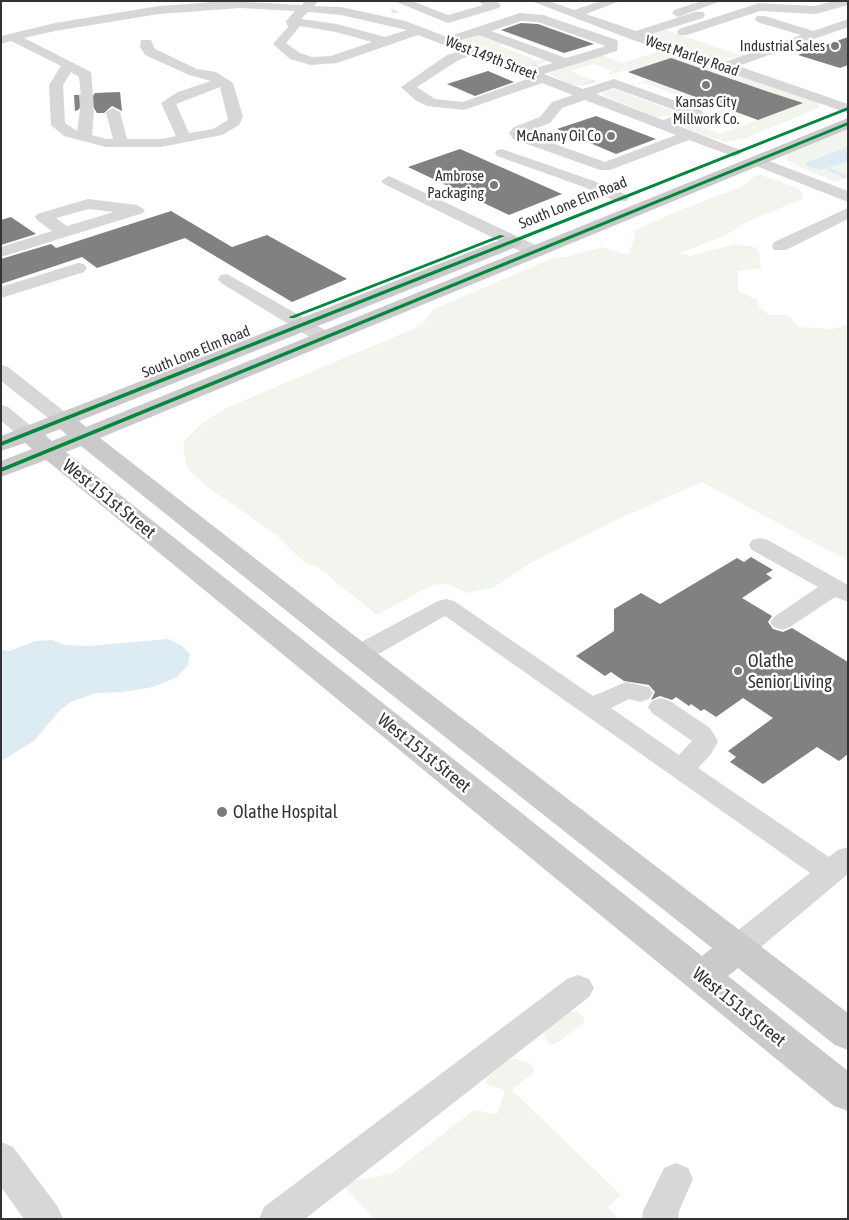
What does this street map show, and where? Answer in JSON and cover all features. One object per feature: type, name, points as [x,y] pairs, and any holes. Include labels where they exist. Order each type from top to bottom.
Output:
[{"type":"main road","name":"South Lone Elm Road","points":[[1,470],[39,442],[63,420],[735,153],[847,112]]},
{"type":"main road","name":"South Lone Elm Road","points":[[1,444],[39,442],[86,436],[756,161],[847,112]]},
{"type":"main road","name":"West 151st Street","points":[[63,420],[86,436],[359,654],[848,1034]]},
{"type":"main road","name":"West 151st Street","points":[[39,442],[848,1094]]},
{"type":"main road","points":[[701,977],[738,948]]},
{"type":"street","points":[[400,1],[448,19],[495,5],[484,1]]},
{"type":"street","name":"West Marley Road","points":[[537,1],[847,112]]},
{"type":"street","points":[[573,14],[614,1]]},
{"type":"street","points":[[628,34],[715,1]]},
{"type":"street","points":[[628,34],[741,1]]},
{"type":"street","points":[[682,32],[759,7],[816,10],[847,1]]},
{"type":"street","name":"West 149th Street","points":[[6,39],[120,15],[159,10],[240,3],[308,4],[388,21],[419,30],[735,153]]},
{"type":"street","points":[[292,21],[308,4]]},
{"type":"street","points":[[703,39],[771,15],[780,8]]},
{"type":"street","points":[[388,21],[421,9]]},
{"type":"street","points":[[68,66],[56,85],[58,125],[69,133],[106,143],[161,143],[217,132],[234,122],[236,117],[226,83],[217,78],[194,72],[150,52],[120,15]]},
{"type":"street","points":[[337,28],[362,15]]},
{"type":"street","points":[[446,41],[520,17],[539,18],[612,43],[612,48],[566,63],[464,106],[432,103],[408,87],[452,58],[471,51]]},
{"type":"street","points":[[761,19],[813,35]]},
{"type":"street","points":[[292,21],[337,28],[387,42]]},
{"type":"street","points":[[292,21],[294,27],[279,44],[295,56],[311,62],[332,60],[419,30]]},
{"type":"street","points":[[724,67],[848,23]]},
{"type":"street","points":[[478,30],[566,63]]},
{"type":"street","points":[[6,39],[86,75],[86,94]]},
{"type":"street","points":[[184,138],[168,103],[217,78]]},
{"type":"street","points":[[664,125],[696,113],[614,82],[557,105],[545,120],[519,130],[516,133],[518,136],[605,167],[689,135]]},
{"type":"street","points":[[84,137],[87,110]]},
{"type":"street","points":[[113,112],[121,143]]},
{"type":"street","points":[[502,153],[589,184],[621,198]]},
{"type":"street","points":[[756,161],[848,197]]},
{"type":"street","points":[[389,181],[536,252]]},
{"type":"street","points":[[780,246],[848,213]]},
{"type":"street","points":[[1,252],[65,232]]},
{"type":"street","points":[[1,293],[78,268]]},
{"type":"street","points":[[227,279],[325,338]]},
{"type":"street","name":"West 151st Street","points":[[1,371],[63,420]]},
{"type":"street","name":"West 151st Street","points":[[1,411],[39,442]]},
{"type":"street","points":[[760,545],[841,591]]},
{"type":"street","points":[[782,622],[841,591]]},
{"type":"street","points":[[359,654],[446,606],[681,770],[839,865],[738,948]]},
{"type":"street","points":[[592,707],[626,690],[640,693]]},
{"type":"street","points":[[661,707],[702,734],[705,741],[702,747],[681,770]]},
{"type":"street","points":[[277,1219],[578,988]]},
{"type":"street","points":[[1,1158],[45,1219]]},
{"type":"street","points":[[660,1219],[661,1211],[676,1179]]},
{"type":"shaded area","points":[[666,30],[740,56],[721,61],[653,37],[654,33]]},
{"type":"shaded area","points":[[479,35],[504,44],[500,46],[539,61],[545,59],[550,61],[534,66],[523,66],[464,43],[465,39]]},
{"type":"shaded area","points":[[662,50],[816,101],[821,107],[746,138],[725,142],[687,129],[684,125],[697,120],[699,121],[694,124],[720,134],[802,103],[671,58],[629,72],[625,70],[611,75],[608,73],[613,71],[593,64],[570,71],[593,80],[585,84],[597,82],[586,86],[573,85],[548,74],[601,55],[623,63]]},
{"type":"shaded area","points":[[648,79],[699,98],[692,100],[645,83],[635,84]]},
{"type":"shaded area","points":[[615,89],[678,113],[656,117],[602,95],[604,92]]},
{"type":"shaded area","points":[[724,108],[746,116],[732,121],[715,115],[706,116]]},
{"type":"shaded area","points":[[848,128],[848,177],[835,182],[787,161],[787,155],[791,152]]},
{"type":"shaded area","points":[[848,147],[848,162],[820,170],[808,167],[805,163]]},
{"type":"shaded area","points":[[758,174],[798,188],[803,194],[801,200],[752,219],[726,235],[680,253],[689,256],[736,244],[754,247],[759,251],[761,268],[738,271],[738,291],[757,300],[758,306],[769,315],[784,315],[791,318],[799,327],[833,329],[848,324],[848,561],[702,482],[616,520],[570,543],[531,563],[494,587],[467,593],[448,584],[432,585],[377,615],[316,566],[305,563],[275,534],[206,486],[188,469],[183,448],[185,440],[202,423],[226,408],[413,329],[421,325],[434,309],[556,257],[566,257],[602,247],[624,254],[629,253],[635,236],[633,231],[683,209],[741,187]]},
{"type":"shaded area","points":[[168,639],[181,645],[190,654],[188,665],[177,677],[153,687],[123,692],[96,693],[71,702],[61,709],[34,741],[1,761],[1,650],[10,651],[35,641],[52,640],[65,645],[88,646]]},
{"type":"shaded area","points":[[577,1011],[584,1017],[584,1022],[556,1044],[550,1044],[546,1041],[544,1034],[547,1028],[566,1013]]},
{"type":"shaded area","points":[[515,1059],[530,1063],[535,1071],[512,1090],[621,1195],[608,1207],[619,1219],[374,1219],[344,1186],[355,1180],[391,1174],[474,1110],[497,1114],[505,1090],[490,1086],[486,1083],[486,1079],[507,1061]]},
{"type":"building","points":[[521,23],[538,24],[594,44],[564,53],[501,30]]},
{"type":"building","name":"Industrial Sales","points":[[848,37],[848,65],[840,68],[798,55]]},
{"type":"building","name":"Kansas City Millwork Co.","points":[[671,58],[803,103],[758,120],[628,72]]},
{"type":"building","points":[[488,71],[514,82],[475,96],[447,84]]},
{"type":"building","points":[[120,92],[122,111],[112,106],[104,113],[97,113],[92,105],[82,105],[75,111],[74,95],[79,95],[81,99],[91,99],[95,93]]},
{"type":"building","name":"McAnany Oil Co","points":[[596,116],[656,139],[616,154],[557,129]]},
{"type":"building","name":"Ambrose Packaging","points":[[460,149],[562,194],[509,215],[408,167]]},
{"type":"building","points":[[171,211],[232,247],[267,235],[347,279],[292,302],[185,238],[97,268],[82,257],[1,284],[1,259],[51,244],[56,248]]},
{"type":"building","points":[[11,217],[36,234],[1,245],[1,220]]},
{"type":"building","name":"Olathe Senior Living","points":[[751,557],[773,570],[766,574],[772,578],[742,598],[772,616],[768,622],[773,629],[783,632],[792,628],[848,662],[848,754],[839,761],[817,747],[763,784],[730,762],[736,757],[728,751],[773,718],[743,698],[716,717],[704,709],[701,711],[691,704],[689,706],[676,697],[672,700],[660,696],[651,700],[655,692],[649,685],[624,681],[611,672],[605,676],[576,656],[614,631],[614,609],[641,593],[660,604],[737,558],[744,562]]},
{"type":"waterway","points":[[392,10],[397,12],[393,12]]},
{"type":"waterway","points":[[532,64],[537,66]]},
{"type":"waterway","points":[[586,83],[594,81]]},
{"type":"waterway","points":[[828,169],[846,177]]},
{"type":"tunnel","points":[[86,94],[87,110]]},
{"type":"cycle path","points":[[1,444],[848,108]]},
{"type":"cycle path","points":[[1,470],[848,123]]},
{"type":"cycle path","points":[[292,317],[502,236]]},
{"type":"place","name":"Industrial Sales","points":[[835,46]]},
{"type":"place","name":"Kansas City Millwork Co.","points":[[706,85]]},
{"type":"place","name":"McAnany Oil Co","points":[[611,136]]},
{"type":"place","name":"Ambrose Packaging","points":[[494,185]]},
{"type":"place","name":"Olathe Senior Living","points":[[738,671]]},
{"type":"place","name":"Olathe Hospital","points":[[222,812]]}]
